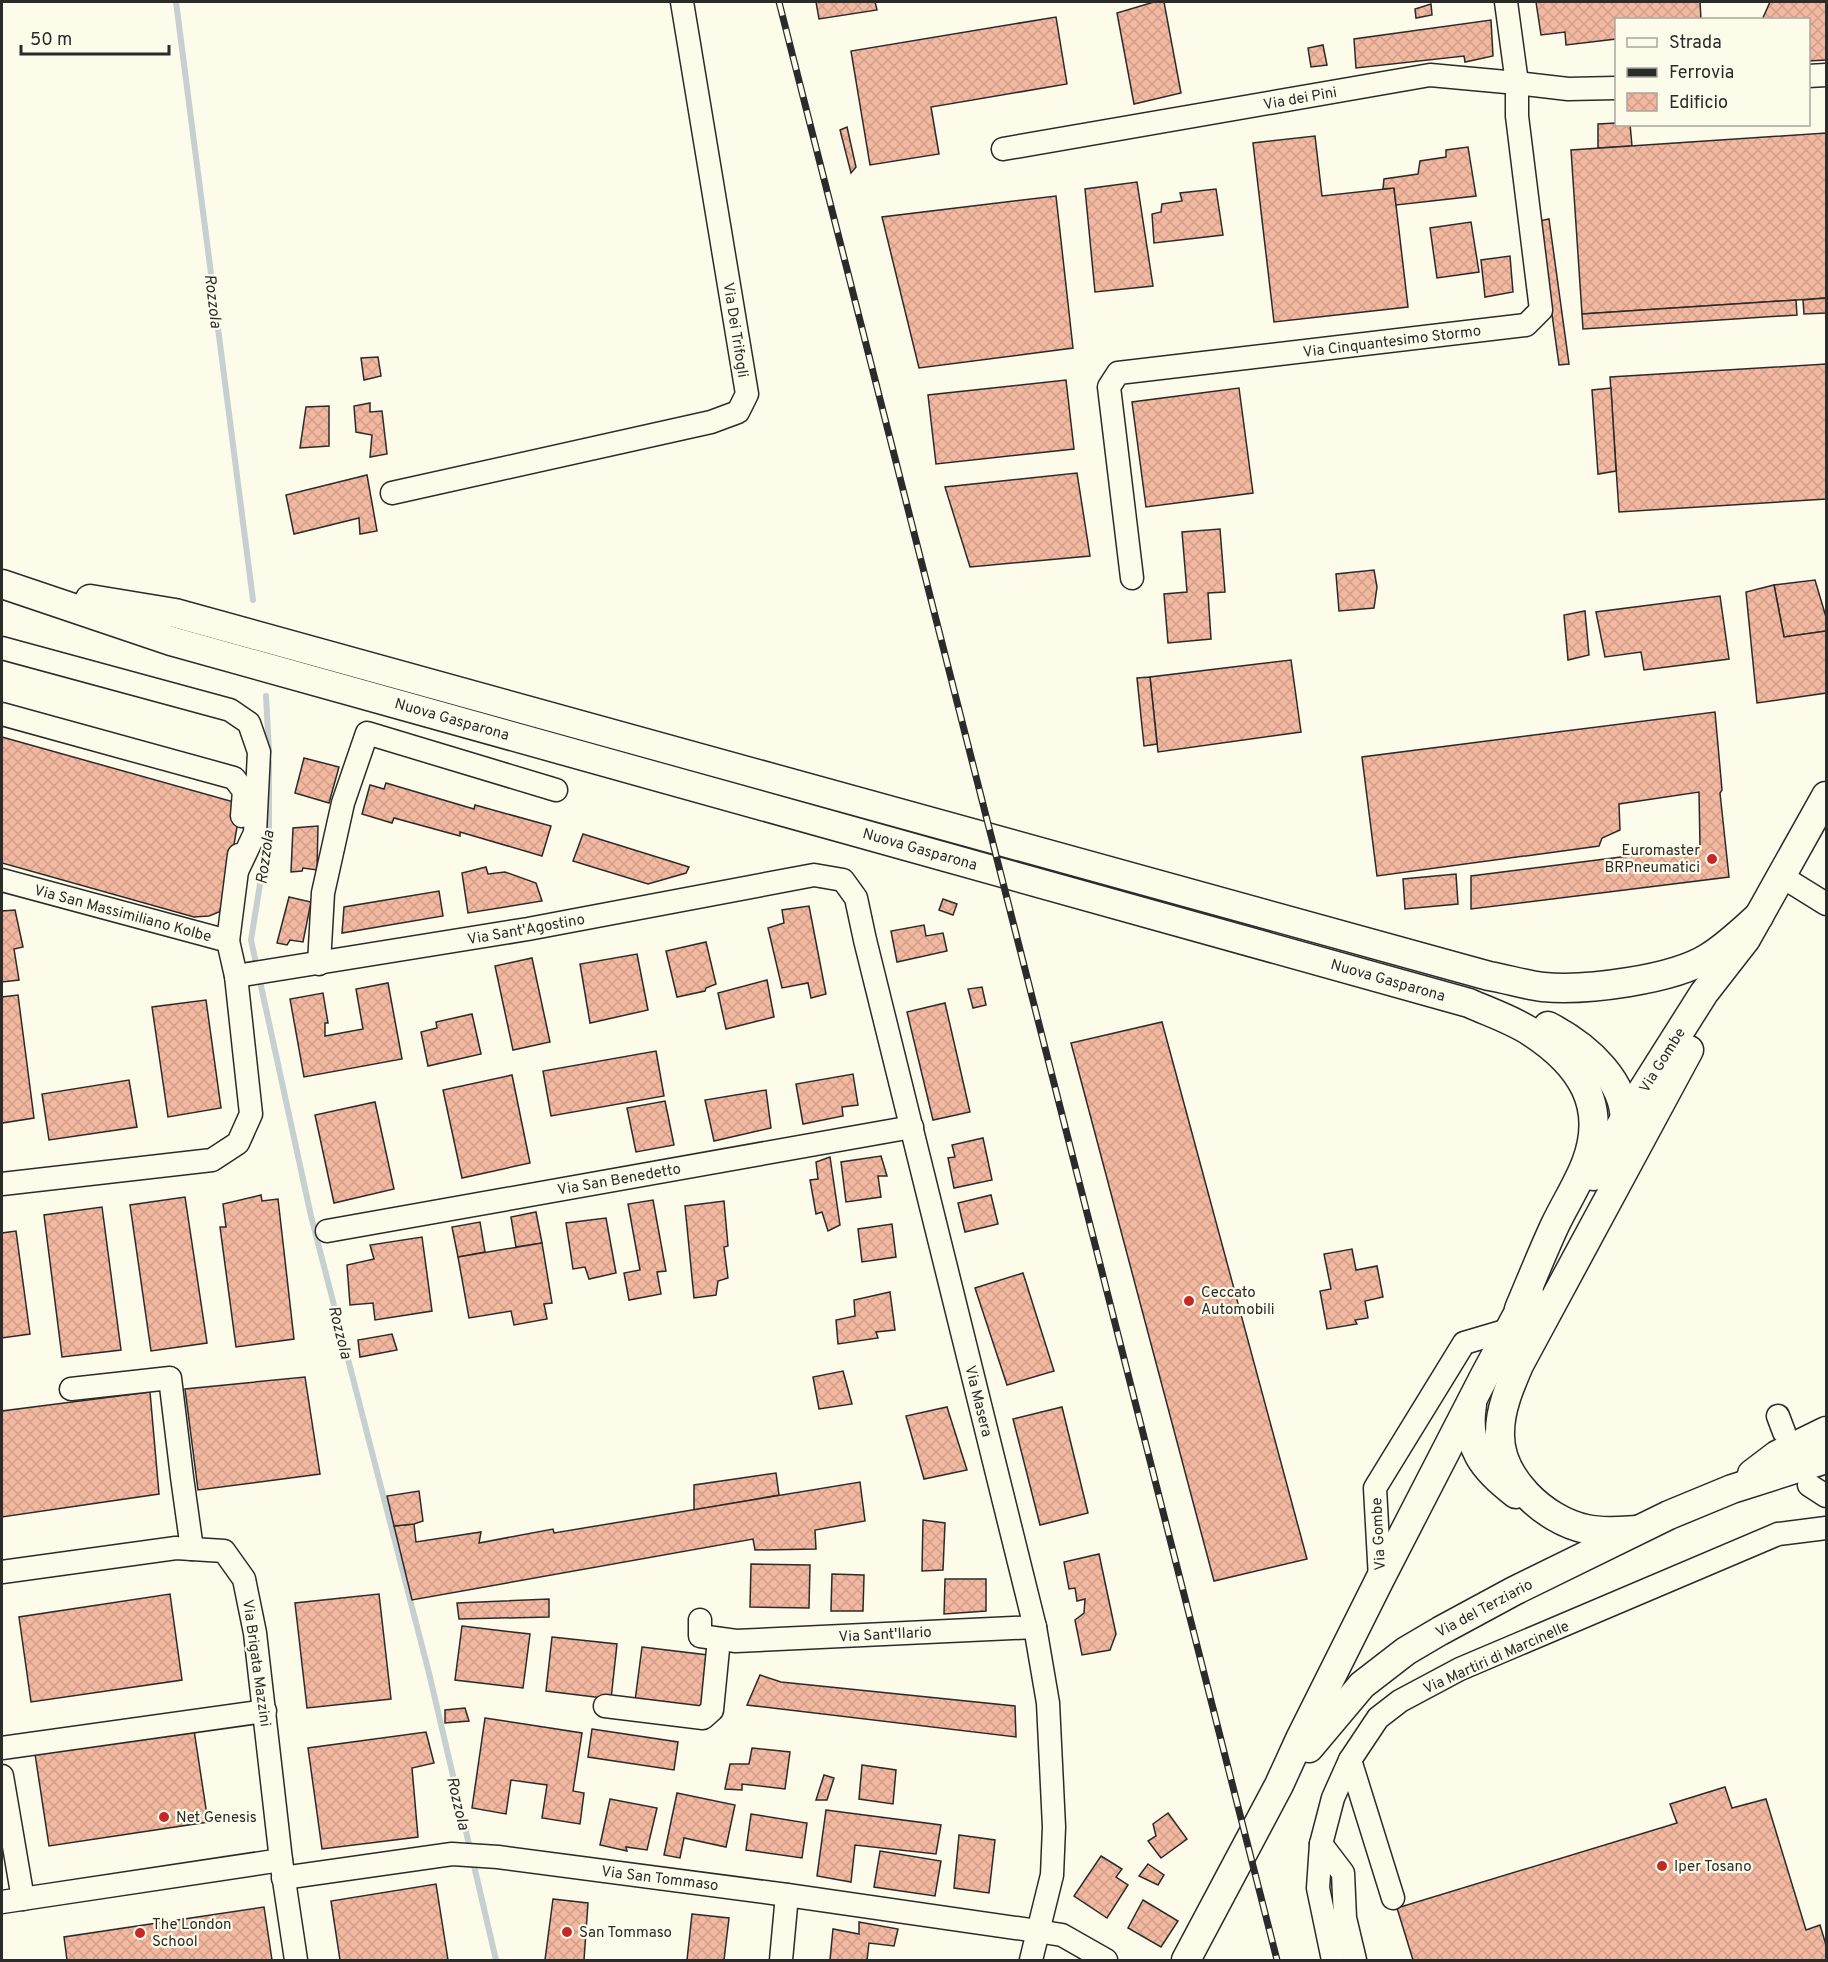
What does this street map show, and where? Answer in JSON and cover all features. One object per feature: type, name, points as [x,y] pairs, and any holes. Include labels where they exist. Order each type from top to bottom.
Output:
[{"type":"main road","name":"Nuova Gasparona","points":[[2,584],[175,613],[1477,972],[1542,987],[1583,988],[1647,978],[1683,969],[1708,958],[1752,928]]},
{"type":"main road","name":"Nuova Gasparona","points":[[2,584],[171,641],[1469,1003],[1530,1031],[1561,1054],[1581,1078],[1590,1096],[1595,1120],[1586,1164],[1555,1224],[1513,1320]]},
{"type":"main road","name":"Via Gombe","points":[[1186,1960],[1280,1785],[1300,1739],[1380,1579],[1513,1320],[1625,1118],[1704,993],[1752,928],[1827,796]]},
{"type":"main road","points":[[1555,1518],[1537,1504],[1506,1464],[1499,1435],[1508,1390],[1519,1365],[1726,981],[1752,928]]},
{"type":"main road","points":[[1469,1003],[1502,1008],[1534,1019],[1590,1053],[1606,1072],[1620,1100],[1625,1118],[1617,1163],[1604,1207]]},
{"type":"main road","points":[[1473,1400],[1470,1428],[1481,1462],[1528,1504],[1583,1529],[1602,1532],[1637,1530]]},
{"type":"main road","name":"Via del Terziario","points":[[1732,1489],[1777,1455],[1827,1431]]},
{"type":"main road","name":"Via del Terziario","points":[[1280,1785],[1324,1728],[1362,1685],[1406,1651],[1514,1591],[1575,1563],[1637,1530],[1732,1489],[1827,1459]]},
{"type":"street","name":"Via Dei Trifogli","points":[[392,493],[711,422],[738,412],[747,394],[682,2]]},
{"type":"street","points":[[1506,2],[1517,83],[1568,89],[1615,88]]},
{"type":"street","name":"Via dei Pini","points":[[1003,149],[1430,75],[1517,83]]},
{"type":"street","points":[[1810,76],[1827,75]]},
{"type":"street","name":"Via Cinquantesimo Stormo","points":[[1132,578],[1109,387],[1118,373],[1526,325],[1541,310],[1517,116],[1517,83]]},
{"type":"street","points":[[2,648],[230,710],[249,723],[259,752],[255,833],[238,869]]},
{"type":"street","points":[[2,714],[234,778],[244,791],[238,869],[228,941]]},
{"type":"street","points":[[319,964],[323,893],[343,803],[367,733],[556,790]]},
{"type":"street","name":"Via Sant'Agostino","points":[[253,973],[528,929],[814,875]]},
{"type":"street","name":"Via Masera","points":[[814,875],[843,880],[856,898],[1035,1627],[1048,1703],[1054,1827],[1053,1875],[1031,1960]]},
{"type":"street","points":[[1781,876],[1827,904]]},
{"type":"street","name":"Via San Massimiliano Kolbe","points":[[2,880],[228,941],[253,973],[251,1114],[238,1143],[212,1160],[2,1184]]},
{"type":"street","name":"Via San Benedetto","points":[[327,1231],[912,1126]]},
{"type":"street","name":"Via Gombe","points":[[1380,1579],[1375,1488],[1464,1343],[1513,1320]]},
{"type":"street","points":[[71,1389],[170,1378],[192,1549]]},
{"type":"street","name":"Via Martiri di Marcinelle","points":[[1333,1960],[1318,1888],[1321,1844],[1333,1798],[1350,1760],[1378,1718],[1400,1701],[1460,1669],[1778,1534],[1827,1528]]},
{"type":"street","name":"Via Brigata Mazzini","points":[[2,1572],[176,1548],[224,1551],[244,1579],[255,1633],[282,1869],[296,1960]]},
{"type":"street","points":[[605,1706],[703,1718],[712,1710],[727,1640],[699,1636],[700,1620]]},
{"type":"street","name":"Via Sant'Ilario","points":[[727,1640],[1035,1627]]},
{"type":"street","points":[[2,1748],[265,1711]]},
{"type":"street","points":[[1350,1760],[1393,1899]]},
{"type":"street","points":[[2,1776],[12,1900],[282,1869]]},
{"type":"street","points":[[1321,1844],[1343,1872],[1345,1918],[1354,1960]]},
{"type":"street","name":"Via San Tommaso","points":[[282,1869],[452,1854],[494,1857],[788,1895],[1062,1935],[1106,1960]]},
{"type":"street","points":[[781,1960],[788,1895]]},
{"type":"building","points":[[816,2],[875,2],[877,10],[819,19]]},
{"type":"building","points":[[1154,2],[1164,2],[1181,93],[1134,104],[1117,13]]},
{"type":"building","points":[[1536,2],[1700,2],[1701,18],[1615,18],[1615,39],[1566,45],[1565,32],[1541,35]]},
{"type":"building","points":[[1770,2],[1826,2],[1826,60],[1810,61],[1810,18],[1763,18]]},
{"type":"building","points":[[1431,4],[1432,15],[1416,18],[1415,9]]},
{"type":"building","points":[[1056,17],[1067,84],[931,107],[939,154],[870,165],[851,51]]},
{"type":"building","points":[[1491,20],[1493,56],[1465,62],[1464,56],[1356,68],[1354,39]]},
{"type":"building","points":[[1323,45],[1327,65],[1311,67],[1308,48]]},
{"type":"building","points":[[1615,123],[1615,126],[1630,126],[1632,146],[1598,148],[1598,124]]},
{"type":"building","points":[[847,127],[856,167],[851,173],[840,130]]},
{"type":"building","points":[[1826,133],[1826,298],[1582,314],[1571,150]]},
{"type":"building","points":[[1315,136],[1322,196],[1394,188],[1408,307],[1274,322],[1253,143]]},
{"type":"building","points":[[1468,147],[1476,196],[1396,205],[1394,188],[1383,189],[1384,179],[1418,174],[1420,161],[1446,157],[1446,150]]},
{"type":"building","points":[[1137,182],[1153,286],[1095,292],[1085,189]]},
{"type":"building","points":[[1216,189],[1223,235],[1154,243],[1152,214],[1161,212],[1162,204],[1182,201],[1180,193]]},
{"type":"building","points":[[1056,196],[1073,348],[919,368],[882,217]]},
{"type":"building","points":[[1549,219],[1569,364],[1559,365],[1539,221]]},
{"type":"building","points":[[1471,222],[1479,272],[1437,278],[1430,228]]},
{"type":"building","points":[[1510,256],[1513,292],[1485,297],[1481,260]]},
{"type":"building","points":[[1826,298],[1826,313],[1804,314],[1803,300]]},
{"type":"building","points":[[1796,300],[1797,315],[1583,329],[1582,314]]},
{"type":"building","points":[[378,357],[381,376],[364,380],[361,358]]},
{"type":"building","points":[[1826,364],[1826,499],[1619,512],[1610,377]]},
{"type":"building","points":[[1066,380],[1074,449],[936,464],[928,395]]},
{"type":"building","points":[[1239,388],[1253,493],[1146,507],[1132,402]]},
{"type":"building","points":[[1611,388],[1616,471],[1598,474],[1592,390]]},
{"type":"building","points":[[370,403],[370,412],[382,411],[387,454],[370,457],[372,435],[356,432],[354,406]]},
{"type":"building","points":[[329,406],[329,446],[300,448],[306,407]]},
{"type":"building","points":[[1077,473],[1090,556],[970,567],[945,487]]},
{"type":"building","points":[[367,475],[377,531],[360,534],[359,518],[294,534],[286,495]]},
{"type":"building","points":[[1220,529],[1225,592],[1208,593],[1211,639],[1168,643],[1164,594],[1187,592],[1182,532]]},
{"type":"building","points":[[1374,570],[1377,587],[1374,608],[1339,611],[1336,574]]},
{"type":"building","points":[[1815,580],[1826,617],[1826,631],[1784,637],[1774,585]]},
{"type":"building","points":[[1774,585],[1784,637],[1826,631],[1826,693],[1757,703],[1746,592]]},
{"type":"building","points":[[1720,596],[1729,659],[1644,670],[1641,652],[1605,657],[1596,612]]},
{"type":"building","points":[[1585,611],[1589,655],[1568,660],[1564,615]]},
{"type":"building","points":[[1291,660],[1301,732],[1158,752],[1150,677]]},
{"type":"building","points":[[1150,677],[1157,744],[1144,746],[1137,678]]},
{"type":"building","points":[[1715,712],[1722,790],[1720,793],[1729,877],[1471,909],[1471,876],[1700,847],[1699,792],[1619,804],[1620,830],[1602,838],[1599,846],[1377,876],[1362,757]]},
{"type":"building","points":[[2,737],[241,804],[224,902],[219,912],[209,916],[194,917],[2,863]]},
{"type":"building","points":[[304,758],[339,767],[329,803],[295,793]]},
{"type":"building","points":[[386,783],[474,809],[475,805],[551,826],[542,856],[460,832],[460,836],[394,818],[392,823],[362,814],[370,785],[384,789]]},
{"type":"building","points":[[318,826],[317,870],[303,868],[302,871],[291,872],[293,828]]},
{"type":"building","points":[[583,834],[689,867],[686,873],[648,884],[573,861]]},
{"type":"building","points":[[486,867],[488,874],[505,872],[536,883],[542,901],[468,913],[462,873]]},
{"type":"building","points":[[1456,874],[1458,904],[1405,909],[1403,879]]},
{"type":"building","points":[[439,891],[443,916],[342,933],[344,907]]},
{"type":"building","points":[[289,897],[311,902],[303,942],[290,940],[287,945],[277,943]]},
{"type":"building","points":[[943,899],[957,904],[953,915],[939,910]]},
{"type":"building","points":[[809,906],[826,994],[811,998],[808,983],[782,988],[768,928],[784,923],[782,910]]},
{"type":"building","points":[[15,910],[23,947],[14,949],[19,980],[2,982],[2,911]]},
{"type":"building","points":[[924,925],[926,936],[943,933],[947,951],[897,962],[891,931]]},
{"type":"building","points":[[706,942],[716,984],[706,988],[705,991],[677,997],[666,951]]},
{"type":"building","points":[[637,954],[648,1010],[590,1023],[580,964]]},
{"type":"building","points":[[532,958],[550,1042],[513,1050],[495,966]]},
{"type":"building","points":[[767,980],[774,1017],[726,1029],[718,993]]},
{"type":"building","points":[[388,983],[402,1059],[304,1077],[290,999],[323,993],[328,1023],[325,1023],[325,1036],[363,1029],[356,989]]},
{"type":"building","points":[[982,987],[986,1005],[973,1008],[968,989]]},
{"type":"building","points":[[18,995],[34,1118],[2,1123],[2,997]]},
{"type":"building","points":[[206,1000],[221,1108],[168,1117],[152,1007]]},
{"type":"building","points":[[945,1003],[970,1112],[933,1120],[907,1012]]},
{"type":"building","points":[[472,1014],[481,1054],[428,1066],[421,1032],[437,1028],[436,1022]]},
{"type":"building","name":"Ceccato Automobili","points":[[1162,1022],[1307,1559],[1214,1581],[1071,1043]]},
{"type":"building","points":[[656,1051],[664,1096],[551,1116],[543,1071]]},
{"type":"building","points":[[853,1074],[858,1105],[842,1107],[843,1116],[803,1124],[796,1084]]},
{"type":"building","points":[[512,1075],[530,1163],[462,1178],[443,1090]]},
{"type":"building","points":[[129,1080],[137,1127],[49,1140],[42,1094]]},
{"type":"building","points":[[766,1090],[771,1128],[714,1141],[705,1100]]},
{"type":"building","points":[[665,1101],[674,1145],[636,1152],[627,1108]]},
{"type":"building","points":[[375,1102],[394,1189],[334,1203],[315,1115]]},
{"type":"building","points":[[983,1138],[992,1180],[954,1188],[948,1158],[955,1157],[952,1145]]},
{"type":"building","points":[[881,1156],[887,1176],[878,1176],[881,1197],[846,1202],[841,1162]]},
{"type":"building","points":[[830,1157],[840,1225],[828,1231],[822,1212],[816,1214],[810,1180],[818,1179],[816,1162]]},
{"type":"building","points":[[261,1195],[262,1201],[278,1199],[294,1339],[236,1347],[220,1227],[226,1227],[223,1204]]},
{"type":"building","points":[[991,1195],[998,1224],[965,1232],[958,1203]]},
{"type":"building","points":[[185,1197],[207,1343],[151,1351],[130,1205]]},
{"type":"building","points":[[653,1200],[666,1271],[657,1272],[661,1294],[629,1300],[624,1273],[640,1270],[628,1204]]},
{"type":"building","points":[[724,1201],[728,1246],[724,1247],[728,1278],[718,1281],[716,1295],[694,1298],[685,1206]]},
{"type":"building","points":[[102,1207],[121,1350],[62,1357],[44,1215]]},
{"type":"building","points":[[536,1212],[542,1243],[516,1247],[511,1217]]},
{"type":"building","points":[[606,1218],[616,1273],[589,1279],[585,1267],[573,1269],[566,1223]]},
{"type":"building","points":[[480,1222],[485,1252],[458,1257],[452,1227]]},
{"type":"building","points":[[892,1224],[896,1257],[862,1262],[858,1229]]},
{"type":"building","points":[[16,1231],[30,1334],[2,1338],[2,1233]]},
{"type":"building","points":[[422,1237],[432,1311],[375,1320],[373,1303],[350,1305],[347,1265],[374,1259],[370,1245]]},
{"type":"building","points":[[542,1243],[552,1303],[544,1304],[547,1319],[514,1325],[511,1311],[469,1318],[458,1257]]},
{"type":"building","points":[[1352,1249],[1356,1270],[1377,1266],[1383,1297],[1365,1301],[1368,1318],[1355,1320],[1357,1324],[1327,1329],[1320,1291],[1331,1289],[1324,1254]]},
{"type":"building","points":[[1023,1273],[1054,1371],[1007,1385],[975,1288]]},
{"type":"building","points":[[890,1292],[895,1330],[876,1332],[878,1338],[838,1344],[836,1320],[855,1316],[854,1300]]},
{"type":"building","points":[[392,1334],[397,1350],[360,1357],[358,1340]]},
{"type":"building","points":[[843,1371],[852,1404],[819,1409],[813,1377]]},
{"type":"building","points":[[305,1377],[320,1474],[198,1490],[185,1389]]},
{"type":"building","points":[[150,1392],[159,1494],[2,1517],[2,1411]]},
{"type":"building","points":[[947,1407],[967,1470],[924,1479],[906,1416]]},
{"type":"building","points":[[1062,1407],[1088,1513],[1040,1525],[1013,1419]]},
{"type":"building","points":[[776,1473],[779,1495],[694,1510],[694,1485]]},
{"type":"building","points":[[860,1482],[865,1521],[815,1530],[816,1549],[755,1550],[753,1539],[412,1600],[394,1526],[414,1524],[416,1542],[481,1532],[479,1543],[553,1529],[554,1533]]},
{"type":"building","points":[[419,1491],[423,1521],[394,1526],[387,1496]]},
{"type":"building","points":[[923,1520],[945,1523],[943,1570],[922,1571]]},
{"type":"building","points":[[1099,1554],[1116,1634],[1110,1650],[1082,1655],[1075,1620],[1084,1613],[1085,1599],[1077,1601],[1075,1588],[1069,1589],[1064,1562]]},
{"type":"building","points":[[751,1564],[810,1565],[809,1608],[750,1607]]},
{"type":"building","points":[[832,1574],[864,1575],[863,1611],[831,1611]]},
{"type":"building","points":[[945,1579],[986,1579],[986,1611],[944,1614]]},
{"type":"building","points":[[170,1594],[182,1680],[31,1702],[19,1617]]},
{"type":"building","points":[[379,1594],[391,1699],[307,1708],[295,1603]]},
{"type":"building","points":[[549,1599],[549,1617],[459,1619],[457,1603]]},
{"type":"building","points":[[462,1626],[530,1634],[523,1688],[455,1680]]},
{"type":"building","points":[[552,1637],[617,1644],[611,1699],[546,1691]]},
{"type":"building","points":[[642,1647],[708,1655],[701,1710],[635,1701]]},
{"type":"building","points":[[760,1675],[781,1682],[1015,1706],[1016,1737],[747,1705]]},
{"type":"building","points":[[465,1708],[469,1721],[445,1723],[445,1710]]},
{"type":"building","points":[[485,1718],[582,1733],[573,1791],[584,1793],[580,1824],[542,1818],[547,1785],[511,1780],[506,1814],[472,1808]]},
{"type":"building","points":[[592,1729],[678,1742],[674,1770],[588,1757]]},
{"type":"building","points":[[194,1730],[208,1822],[49,1846],[35,1754]]},
{"type":"building","points":[[426,1732],[434,1763],[412,1768],[418,1837],[322,1849],[308,1748]]},
{"type":"building","points":[[752,1748],[790,1752],[785,1789],[742,1784],[742,1790],[725,1789],[730,1764],[749,1764]]},
{"type":"building","points":[[862,1765],[896,1770],[893,1804],[859,1799]]},
{"type":"building","points":[[824,1775],[834,1778],[827,1800],[816,1800]]},
{"type":"building","name":"Iper Tosano","points":[[1725,1787],[1732,1808],[1766,1799],[1806,1930],[1820,1925],[1826,1945],[1826,1960],[1413,1960],[1397,1908],[1677,1823],[1670,1804]]},
{"type":"building","points":[[677,1793],[735,1805],[726,1847],[684,1838],[680,1858],[664,1855]]},
{"type":"building","points":[[610,1799],[657,1808],[647,1850],[626,1847],[627,1851],[600,1845]]},
{"type":"building","points":[[826,1810],[941,1825],[936,1854],[855,1845],[851,1882],[817,1876]]},
{"type":"building","points":[[1168,1813],[1187,1839],[1161,1858],[1148,1841],[1156,1836],[1153,1824]]},
{"type":"building","points":[[751,1814],[807,1823],[802,1858],[746,1850]]},
{"type":"building","points":[[959,1835],[995,1840],[989,1893],[954,1888]]},
{"type":"building","points":[[880,1851],[941,1861],[935,1896],[874,1887]]},
{"type":"building","points":[[1101,1856],[1122,1869],[1116,1877],[1128,1885],[1107,1918],[1074,1896]]},
{"type":"building","points":[[1148,1864],[1164,1875],[1158,1885],[1139,1876]]},
{"type":"building","points":[[436,1884],[448,1960],[340,1960],[331,1901]]},
{"type":"building","name":"San Tommaso","points":[[553,1899],[588,1903],[584,1960],[545,1960]]},
{"type":"building","points":[[1143,1900],[1178,1921],[1161,1947],[1128,1928]]},
{"type":"building","points":[[264,1907],[272,1960],[67,1960],[64,1937]]},
{"type":"building","name":"San Tommaso","points":[[692,1914],[729,1918],[724,1960],[687,1960]]},
{"type":"building","points":[[859,1922],[898,1929],[894,1946],[869,1943],[867,1960],[830,1960],[833,1929],[859,1934]]},
{"type":"waterway","name":"Rozzola","points":[[176,2],[253,600]]},
{"type":"waterway","name":"Rozzola","points":[[266,696],[269,751]]},
{"type":"waterway","name":"Rozzola","points":[[269,762],[269,828],[251,940],[311,1216],[429,1673],[496,1960]]},
{"type":"railway","points":[[779,2],[1277,1960]]},
{"type":"place","name":"Euromaster BRPneumatici","points":[[1712,859]]},
{"type":"place","name":"Ceccato Automobili","points":[[1189,1301]]},
{"type":"place","name":"Net Genesis","points":[[164,1817]]},
{"type":"place","name":"Iper Tosano","points":[[1662,1866]]},
{"type":"place","name":"San Tommaso","points":[[567,1932]]},
{"type":"place","name":"The London School","points":[[140,1933]]}]
